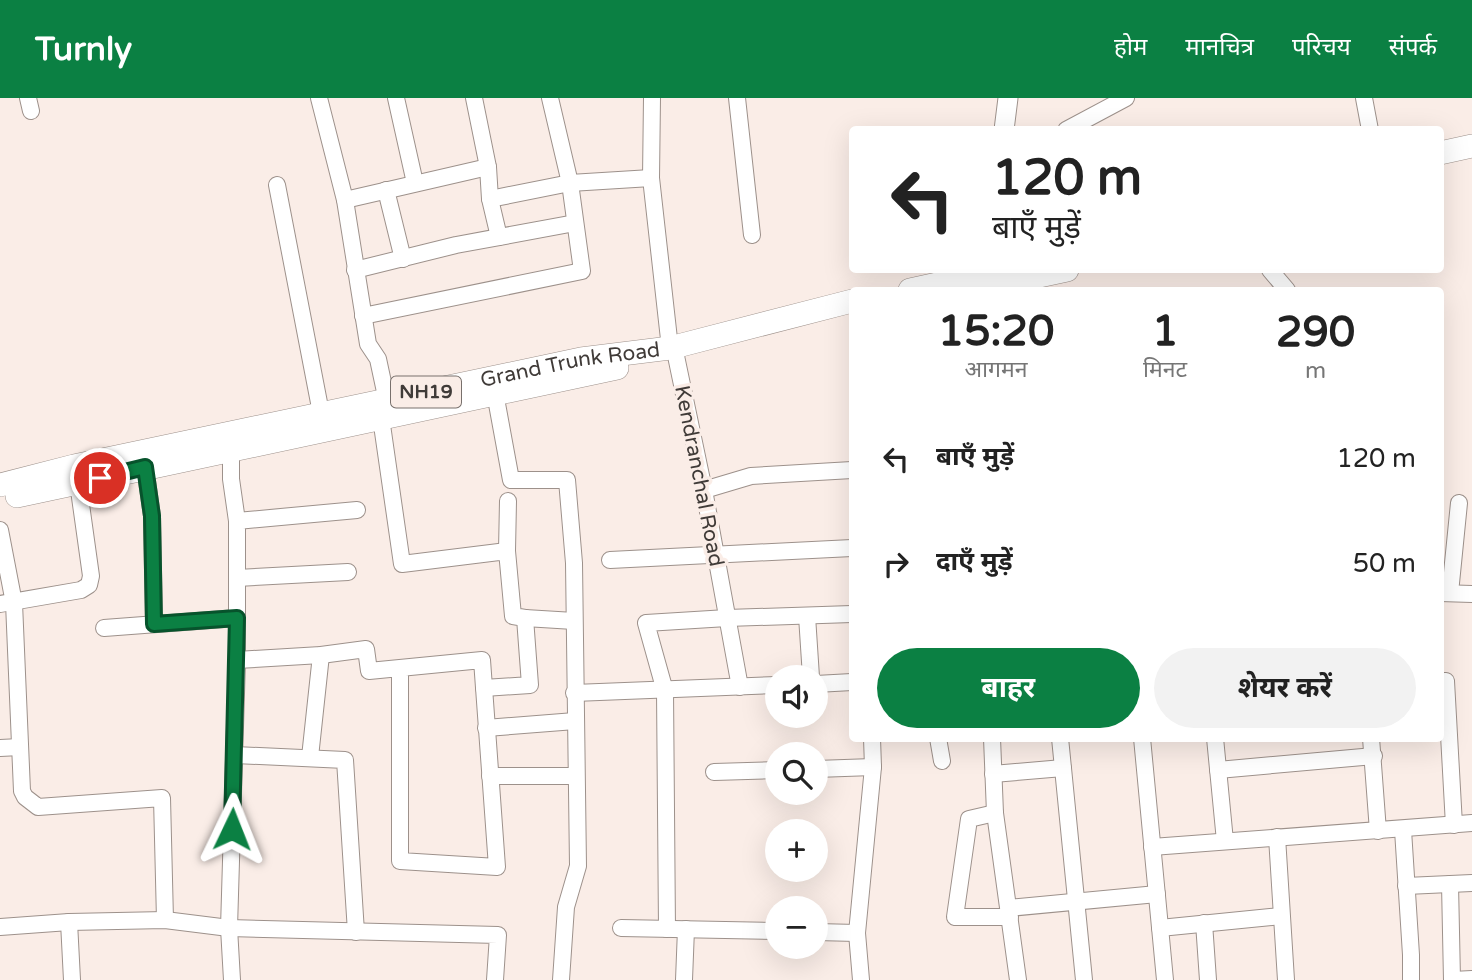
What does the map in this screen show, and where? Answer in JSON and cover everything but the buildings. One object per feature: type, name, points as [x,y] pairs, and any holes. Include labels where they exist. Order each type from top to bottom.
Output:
[{"type":"highway","points":[[1444,152],[1472,146]]},
{"type":"highway","points":[[1444,167],[1472,161]]},
{"type":"highway","points":[[926,287],[976,278],[1007,281],[1051,273]]},
{"type":"highway","name":"Grand Trunk Road","points":[[0,500],[230,449],[581,359],[673,352],[849,302]]},
{"type":"highway","name":"Grand Trunk Road","points":[[0,485],[321,414],[384,409],[495,393],[673,352],[849,318]]},
{"type":"main road","points":[[1004,126],[1008,98]]},
{"type":"street","points":[[318,98],[345,200],[368,344],[378,359],[402,564],[507,551]]},
{"type":"street","points":[[396,98],[415,183]]},
{"type":"street","points":[[474,98],[488,167],[490,199],[499,237]]},
{"type":"street","points":[[363,316],[582,271],[570,183],[550,98]]},
{"type":"street","name":"Kendranchal Road","points":[[652,98],[651,178],[673,352],[704,490],[740,687]]},
{"type":"street","points":[[737,98],[752,235]]},
{"type":"street","points":[[1074,126],[1126,98]]},
{"type":"street","points":[[1364,98],[1369,126]]},
{"type":"street","points":[[345,200],[488,167]]},
{"type":"street","points":[[490,199],[570,183],[651,178]]},
{"type":"street","points":[[277,185],[321,414]]},
{"type":"street","points":[[386,190],[403,259]]},
{"type":"street","points":[[355,270],[456,244],[575,223]]},
{"type":"street","points":[[1272,273],[1284,287]]},
{"type":"street","points":[[495,393],[511,480],[567,480],[573,563],[578,866],[566,906],[561,980]]},
{"type":"street","points":[[230,449],[237,522],[237,660],[229,928],[232,980]]},
{"type":"street","points":[[145,467],[152,516],[154,624]]},
{"type":"street","points":[[704,490],[751,476],[849,470]]},
{"type":"street","points":[[7,603],[81,590],[89,585],[91,576],[78,483]]},
{"type":"street","points":[[508,501],[507,551],[513,616],[574,621]]},
{"type":"street","points":[[1460,503],[1445,593],[1472,594]]},
{"type":"street","points":[[237,522],[357,510]]},
{"type":"street","points":[[0,530],[22,791],[25,797],[38,807],[162,798],[165,920]]},
{"type":"street","points":[[610,560],[849,548]]},
{"type":"street","points":[[237,578],[348,572]]},
{"type":"street","points":[[667,929],[665,691],[646,623],[849,614]]},
{"type":"street","points":[[807,616],[810,665]]},
{"type":"street","points":[[104,628],[237,618]]},
{"type":"street","points":[[484,688],[530,685],[525,618]]},
{"type":"street","points":[[237,660],[321,655],[366,649],[369,671],[482,660],[497,867],[400,861],[400,668]]},
{"type":"street","points":[[310,757],[321,655]]},
{"type":"street","points":[[1444,681],[1454,825]]},
{"type":"street","points":[[828,683],[849,682]]},
{"type":"street","points":[[574,693],[765,686]]},
{"type":"street","points":[[486,727],[575,721]]},
{"type":"street","points":[[861,980],[857,933],[873,767],[872,742]]},
{"type":"street","points":[[939,742],[942,761]]},
{"type":"street","points":[[992,742],[995,813],[1018,980]]},
{"type":"street","points":[[1060,742],[1084,980]]},
{"type":"street","points":[[1142,742],[1165,980]]},
{"type":"street","points":[[1216,742],[1224,841]]},
{"type":"street","points":[[1372,742],[1378,831]]},
{"type":"street","points":[[0,748],[20,747]]},
{"type":"street","points":[[235,755],[345,760],[356,932]]},
{"type":"street","points":[[1219,770],[1374,756]]},
{"type":"street","points":[[828,769],[873,767]]},
{"type":"street","points":[[993,774],[1063,768]]},
{"type":"street","points":[[714,772],[765,770]]},
{"type":"street","points":[[490,776],[576,776]]},
{"type":"street","points":[[995,813],[969,819],[955,917],[1009,913],[1076,902],[1157,894]]},
{"type":"street","points":[[1152,847],[1472,824]]},
{"type":"street","points":[[1403,830],[1411,980]]},
{"type":"street","points":[[1277,837],[1286,980]]},
{"type":"street","points":[[1406,886],[1472,883]]},
{"type":"street","points":[[1450,884],[1452,980],[1472,979]]},
{"type":"street","points":[[1160,928],[1281,916]]},
{"type":"street","points":[[0,927],[165,920],[229,928],[498,935],[495,980]]},
{"type":"street","points":[[69,922],[72,980]]},
{"type":"street","points":[[1204,923],[1208,980]]},
{"type":"street","points":[[621,928],[765,931]]},
{"type":"street","points":[[684,980],[686,929]]},
{"type":"street","points":[[828,932],[857,933]]},
{"type":"route","points":[[100,478],[145,467],[152,516],[154,624],[237,618],[232,829]]}]
